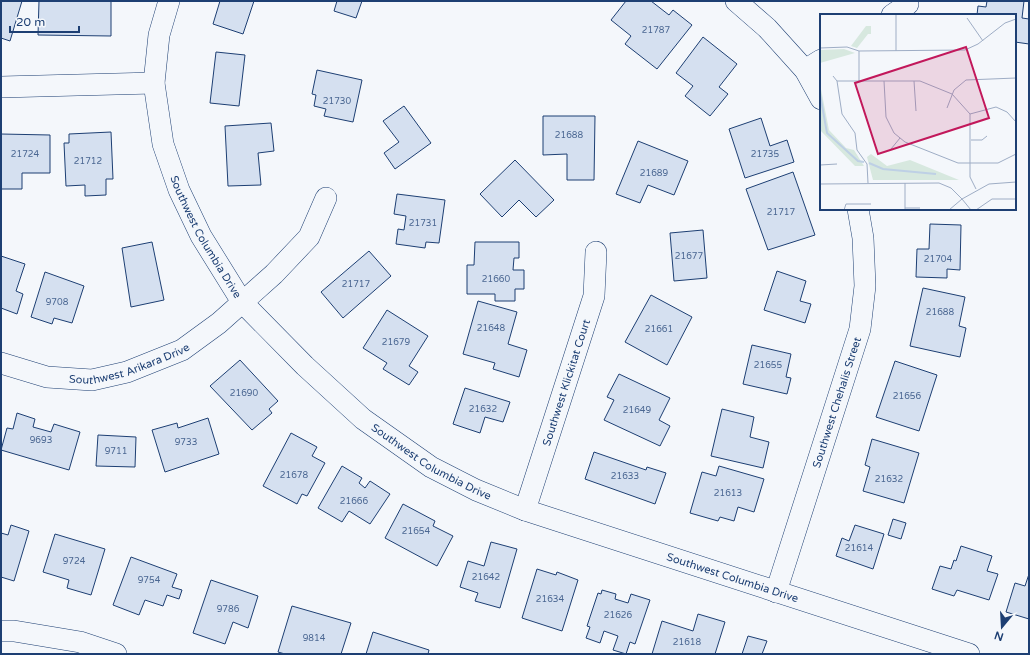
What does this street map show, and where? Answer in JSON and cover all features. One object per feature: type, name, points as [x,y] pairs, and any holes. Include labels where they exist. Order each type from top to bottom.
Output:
[{"type":"street","name":"Southwest Columbia Drive","points":[[169,1],[159,35],[154,84],[163,144],[179,190],[201,236],[242,302],[305,366],[363,419],[431,467],[476,490],[525,510],[969,654]]},
{"type":"street","points":[[736,1],[813,65],[820,95]]},
{"type":"street","points":[[1,88],[154,84]]},
{"type":"street","name":"Southwest Arikara Drive","points":[[1,363],[47,377],[92,380],[126,372],[182,350],[219,323],[274,274],[309,237],[326,198]]},
{"type":"street","name":"Southwest Chehalis Street","points":[[776,592],[860,329],[865,286],[864,238],[858,210]]},
{"type":"street","name":"Southwest Klickitat Court","points":[[525,510],[594,296],[596,252]]},
{"type":"street","points":[[1,631],[14,631],[80,642],[116,654]]},
{"type":"building","points":[[1,1],[22,1],[10,41],[1,38]]},
{"type":"building","points":[[39,1],[111,1],[111,36],[38,35]]},
{"type":"building","points":[[220,1],[254,1],[243,34],[213,24]]},
{"type":"building","points":[[337,1],[362,1],[356,18],[334,11]]},
{"type":"building","points":[[626,1],[651,1],[669,15],[673,10],[692,25],[657,69],[625,44],[631,36],[611,20]]},
{"type":"building","points":[[987,1],[1024,1],[1022,18],[1029,19],[1029,44],[1016,42],[1016,14],[977,14],[978,6],[986,7]]},
{"type":"building","points":[[703,37],[737,64],[719,87],[728,94],[710,116],[685,96],[693,86],[676,73]]},
{"type":"building","points":[[216,52],[245,55],[239,106],[210,103]]},
{"type":"building","points":[[317,70],[362,80],[353,122],[324,116],[326,109],[314,106],[316,95],[312,94]]},
{"type":"building","points":[[404,106],[431,143],[395,169],[384,153],[399,142],[383,121]]},
{"type":"building","points":[[543,116],[595,116],[594,180],[567,180],[567,154],[543,155]]},
{"type":"building","points":[[761,118],[770,146],[787,140],[794,162],[745,178],[729,129]]},
{"type":"building","points":[[271,123],[274,151],[258,153],[261,185],[228,186],[225,126]]},
{"type":"building","points":[[111,132],[113,179],[106,179],[106,195],[85,196],[85,185],[66,186],[64,143],[69,143],[69,134]]},
{"type":"building","points":[[1,134],[50,135],[50,173],[22,173],[22,189],[1,189]]},
{"type":"building","points":[[638,141],[688,161],[674,195],[648,185],[640,203],[616,194]]},
{"type":"building","points":[[515,160],[554,200],[536,217],[519,200],[502,217],[480,194]]},
{"type":"building","points":[[793,172],[815,235],[768,250],[746,189]]},
{"type":"building","points":[[397,194],[445,200],[439,243],[426,242],[425,248],[396,244],[398,229],[404,230],[406,216],[394,214]]},
{"type":"building","points":[[930,224],[961,225],[960,270],[947,269],[947,278],[916,277],[917,249],[929,249]]},
{"type":"building","points":[[703,230],[707,278],[674,281],[670,233]]},
{"type":"building","points":[[152,242],[164,300],[131,307],[122,248]]},
{"type":"building","points":[[475,242],[519,242],[519,258],[514,258],[513,270],[524,270],[524,289],[515,289],[515,301],[495,301],[495,294],[467,294],[467,265],[474,265]]},
{"type":"building","points":[[369,251],[391,276],[343,318],[321,292]]},
{"type":"building","points":[[1,256],[25,264],[16,291],[23,294],[17,314],[1,308]]},
{"type":"building","points":[[777,271],[806,281],[800,301],[811,304],[805,323],[764,310]]},
{"type":"building","points":[[45,272],[84,286],[72,323],[54,318],[52,324],[31,317]]},
{"type":"building","points":[[923,288],[965,297],[959,326],[966,328],[960,357],[910,346]]},
{"type":"building","points":[[651,295],[692,317],[667,365],[625,342]]},
{"type":"building","points":[[478,301],[517,312],[508,344],[527,350],[519,377],[493,369],[495,363],[463,354]]},
{"type":"building","points":[[387,310],[428,336],[409,366],[418,372],[409,385],[383,369],[387,363],[363,348]]},
{"type":"building","points":[[752,345],[791,354],[786,377],[791,378],[787,394],[743,384]]},
{"type":"building","points":[[240,360],[278,401],[269,409],[272,413],[252,430],[210,386]]},
{"type":"building","points":[[895,361],[937,375],[919,431],[876,417]]},
{"type":"building","points":[[619,374],[670,398],[659,420],[670,426],[660,446],[604,420],[614,400],[607,397]]},
{"type":"building","points":[[465,388],[510,402],[503,422],[485,417],[480,433],[453,424]]},
{"type":"building","points":[[722,409],[754,417],[750,437],[769,442],[763,468],[711,456]]},
{"type":"building","points":[[17,413],[35,419],[33,427],[51,432],[54,424],[80,432],[69,470],[1,450],[7,428],[13,429]]},
{"type":"building","points":[[208,418],[219,454],[165,472],[152,430],[177,423],[178,428]]},
{"type":"building","points":[[291,433],[317,447],[312,456],[325,463],[307,496],[302,494],[297,504],[263,486]]},
{"type":"building","points":[[98,435],[136,437],[135,467],[96,466]]},
{"type":"building","points":[[872,439],[919,453],[904,503],[863,491],[870,467],[865,465]]},
{"type":"building","points":[[594,452],[646,470],[647,467],[666,473],[655,504],[585,479]]},
{"type":"building","points":[[342,466],[362,478],[359,483],[365,488],[370,481],[390,494],[370,524],[349,511],[342,522],[318,508]]},
{"type":"building","points":[[719,466],[764,479],[754,512],[738,507],[734,521],[720,517],[718,521],[690,513],[702,472],[716,476]]},
{"type":"building","points":[[403,504],[435,521],[433,526],[453,536],[437,566],[385,538]]},
{"type":"building","points":[[893,519],[906,523],[901,539],[888,535]]},
{"type":"building","points":[[11,525],[29,531],[14,581],[1,577],[1,533],[8,535]]},
{"type":"building","points":[[855,525],[884,534],[873,569],[836,556],[842,538],[849,541]]},
{"type":"building","points":[[55,534],[105,549],[91,595],[67,588],[69,580],[43,572]]},
{"type":"building","points":[[491,542],[517,549],[500,608],[475,601],[478,593],[460,587],[468,561],[484,566]]},
{"type":"building","points":[[961,546],[992,556],[987,571],[998,574],[989,600],[957,590],[954,596],[932,589],[940,566],[951,569],[954,560],[956,561]]},
{"type":"building","points":[[131,557],[177,574],[172,587],[182,590],[179,599],[167,595],[163,606],[145,600],[139,615],[113,605]]},
{"type":"building","points":[[537,569],[556,575],[557,572],[578,580],[562,631],[522,618]]},
{"type":"building","points":[[1029,574],[1029,619],[1006,612],[1015,583],[1025,586]]},
{"type":"building","points":[[211,580],[258,596],[248,628],[233,622],[225,644],[193,633]]},
{"type":"building","points":[[602,590],[616,594],[615,599],[628,603],[631,594],[650,600],[635,644],[630,642],[626,654],[613,650],[618,636],[604,631],[600,643],[586,638],[590,627],[587,626],[598,593],[601,594]]},
{"type":"building","points":[[292,606],[351,623],[341,654],[285,654],[278,652]]},
{"type":"building","points":[[698,614],[725,622],[715,654],[652,654],[662,621],[693,631]]},
{"type":"building","points":[[373,632],[429,650],[428,654],[366,654]]},
{"type":"building","points":[[748,636],[767,641],[762,654],[742,654]]}]
